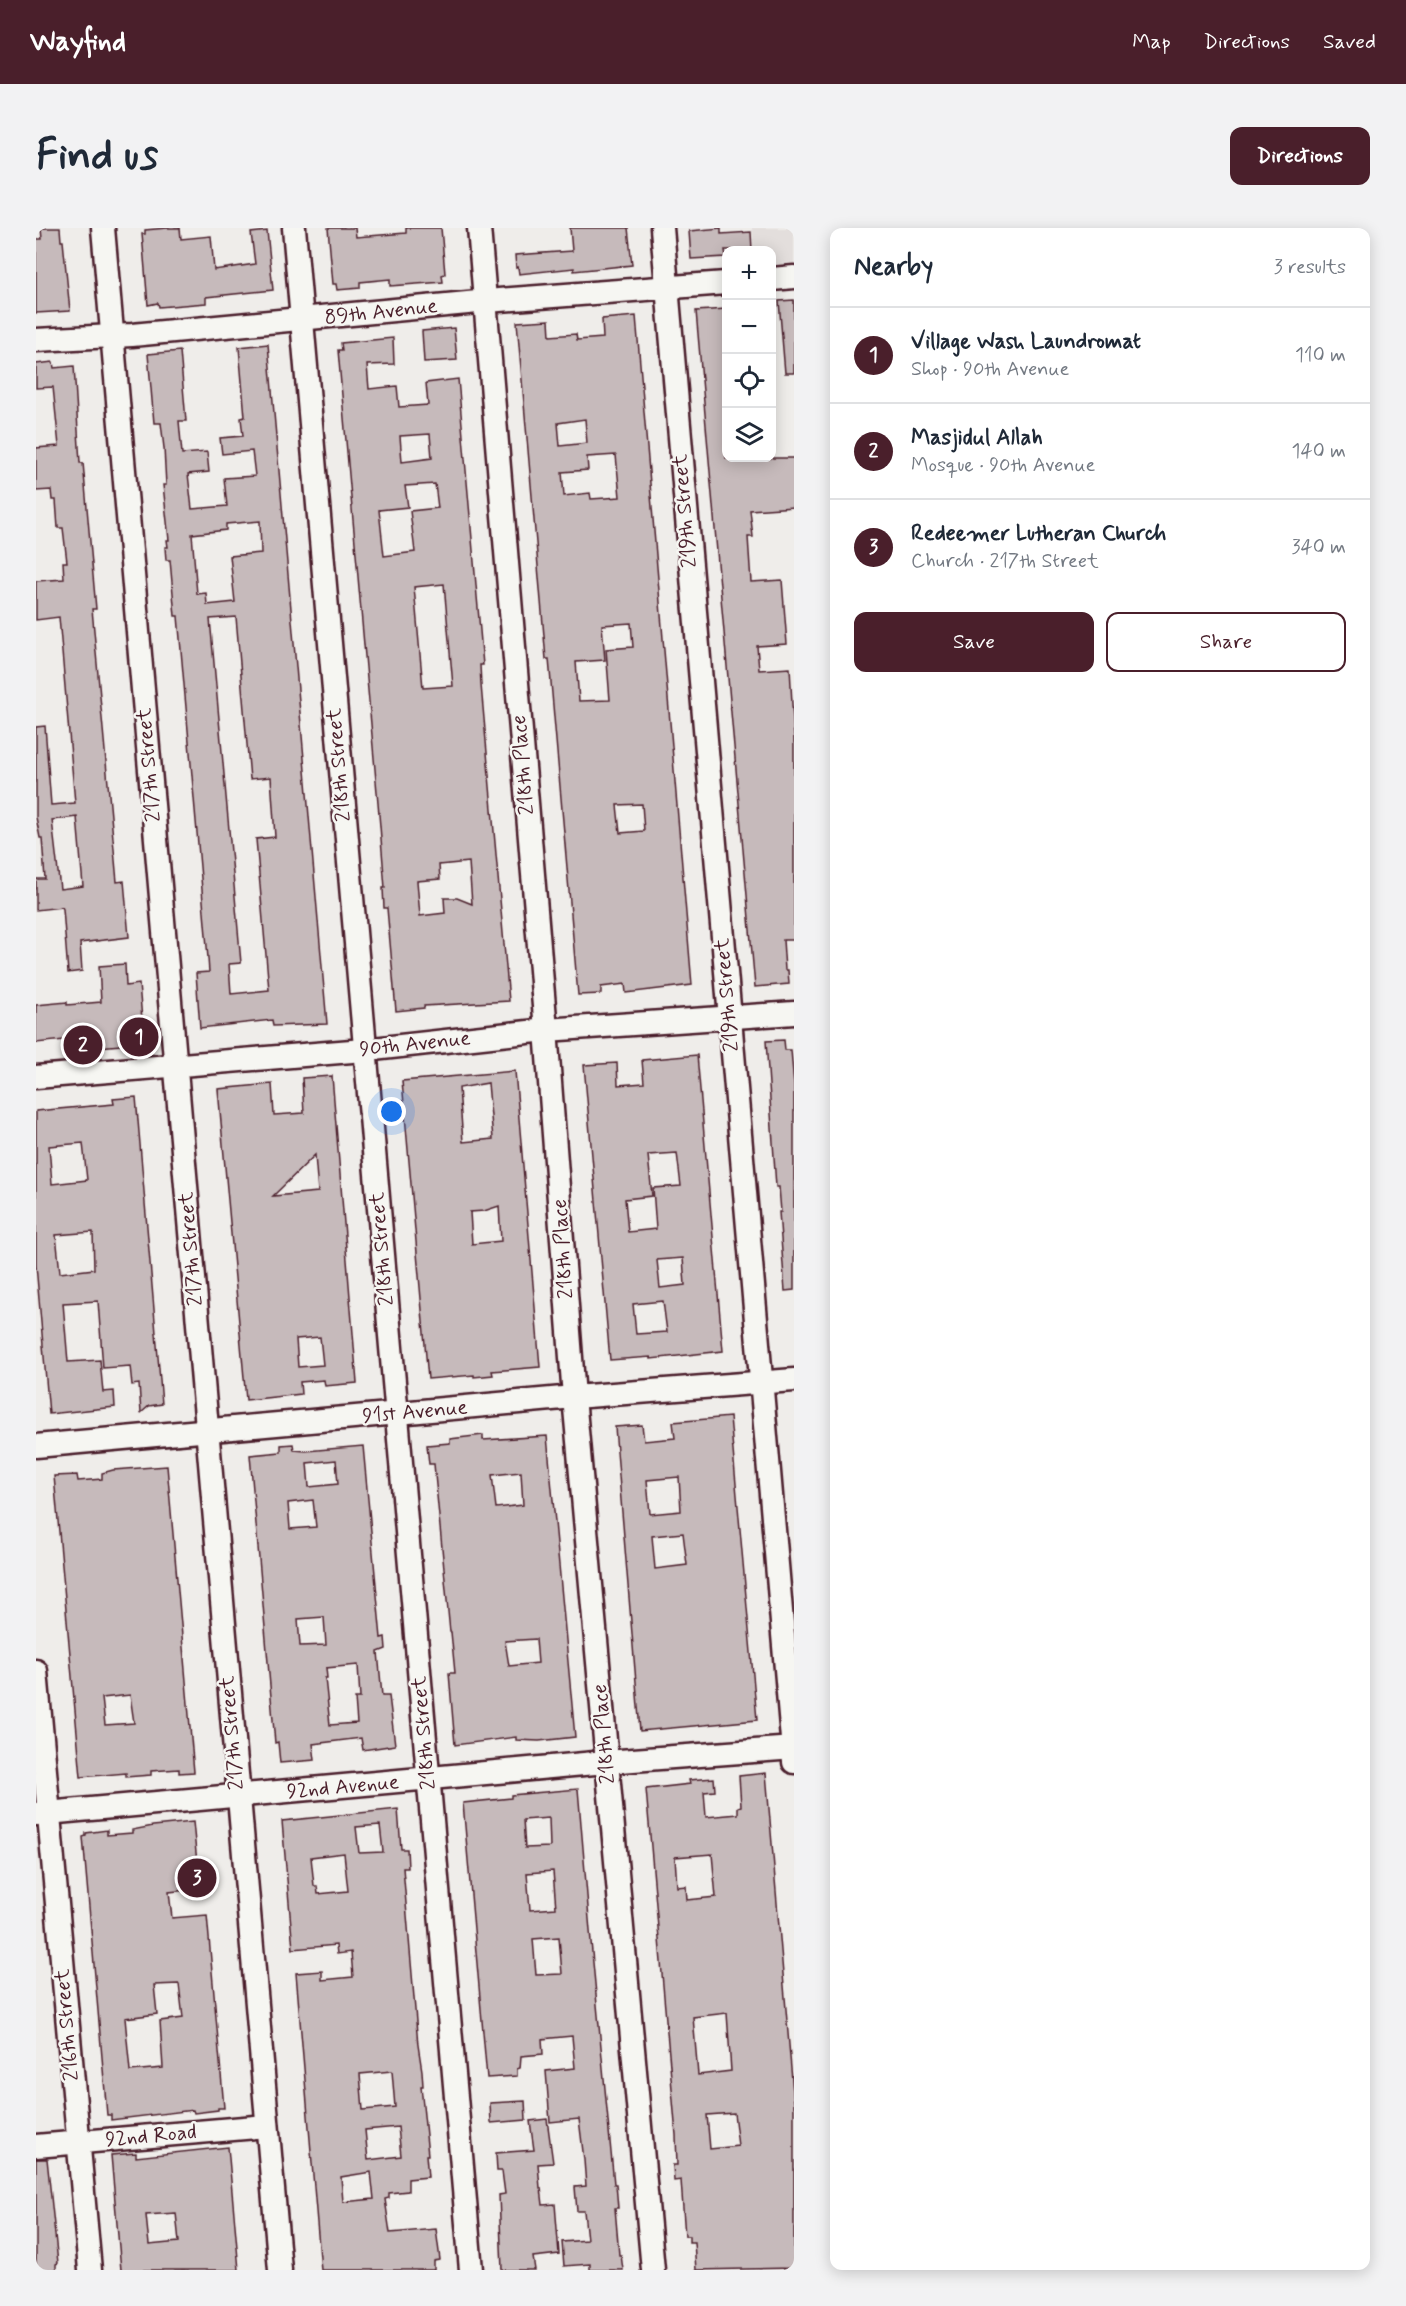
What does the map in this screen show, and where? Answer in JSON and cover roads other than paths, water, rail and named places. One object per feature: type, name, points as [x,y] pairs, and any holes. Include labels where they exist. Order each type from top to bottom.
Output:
[{"type":"street","name":"217th Street","points":[[103,228],[280,2270]]},
{"type":"street","name":"218th Street","points":[[294,228],[300,320],[471,2270]]},
{"type":"street","name":"218th Place","points":[[479,228],[546,1030],[574,1397],[654,2270]]},
{"type":"street","name":"219th Street","points":[[662,228],[665,288],[794,1753]]},
{"type":"street","points":[[776,279],[794,277]]},
{"type":"street","name":"89th Avenue","points":[[36,340],[111,336],[485,301],[722,283]]},
{"type":"street","name":"90th Avenue","points":[[36,1077],[364,1050],[546,1030],[794,1013]]},
{"type":"street","name":"91st Avenue","points":[[36,1446],[574,1397],[794,1380]]},
{"type":"street","name":"216th Street","points":[[36,1671],[42,1813],[90,2270]]},
{"type":"street","name":"92nd Avenue","points":[[42,1813],[606,1762],[794,1753]]},
{"type":"street","name":"92nd Road","points":[[36,2146],[267,2126]]},
{"type":"place","name":"Village Wash Laundromat","points":[[139,1037]]},
{"type":"place","name":"Masjidul Allah","points":[[83,1045]]},
{"type":"place","name":"Redeemer Lutheran Church","points":[[197,1878]]}]
